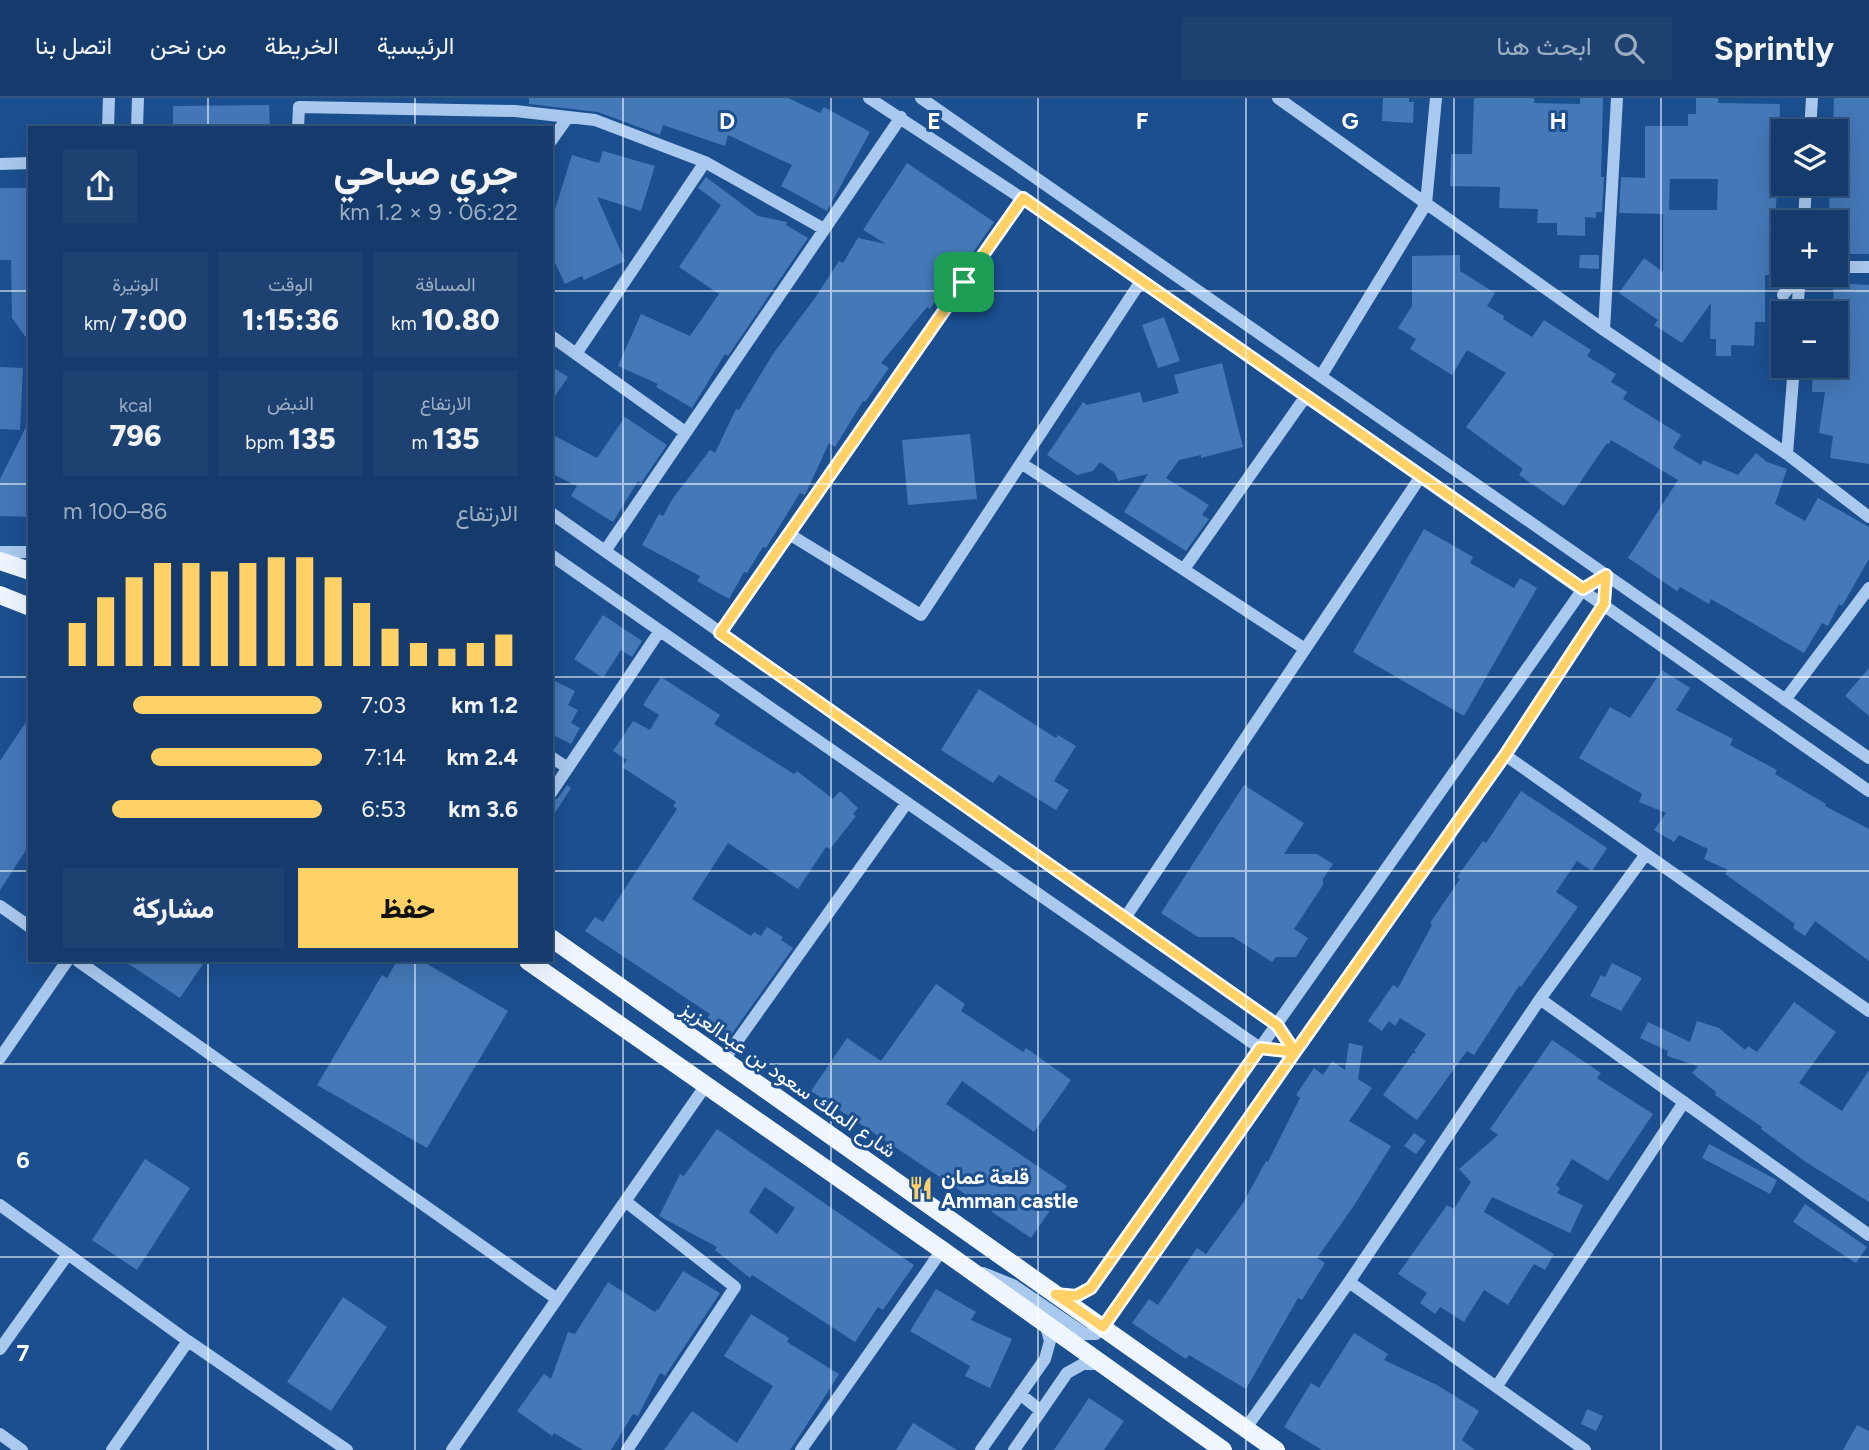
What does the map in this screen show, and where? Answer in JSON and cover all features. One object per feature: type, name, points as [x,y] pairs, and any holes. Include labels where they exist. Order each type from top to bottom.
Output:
[{"type":"main road","points":[[0,561],[28,570]]},
{"type":"main road","points":[[0,595],[28,606]]},
{"type":"main road","name":"شارع الملك سعود بن عبدالعزيز","points":[[553,939],[1276,1450]]},
{"type":"main road","points":[[529,962],[1223,1450]]},
{"type":"street","points":[[108,126],[109,98]]},
{"type":"street","points":[[137,126],[138,98]]},
{"type":"street","points":[[869,98],[1023,198],[1869,791]]},
{"type":"street","points":[[921,98],[1869,758]]},
{"type":"street","points":[[1278,98],[1604,330],[1787,454],[1869,516]]},
{"type":"street","points":[[1321,376],[1426,204],[1436,98]]},
{"type":"street","points":[[1604,330],[1617,98]]},
{"type":"street","points":[[1811,119],[1812,98]]},
{"type":"street","points":[[298,126],[299,107],[515,111],[595,120],[705,162],[824,229]]},
{"type":"street","points":[[553,138],[568,117]]},
{"type":"street","points":[[605,551],[901,117]]},
{"type":"street","points":[[576,354],[705,162]]},
{"type":"street","points":[[0,163],[28,163]]},
{"type":"street","points":[[720,633],[1023,198]]},
{"type":"street","points":[[1848,267],[1869,267]]},
{"type":"street","points":[[789,534],[921,615],[1141,281]]},
{"type":"street","points":[[1783,295],[1790,287]]},
{"type":"street","points":[[553,337],[685,432]]},
{"type":"street","points":[[1787,454],[1793,378]]},
{"type":"street","points":[[1184,569],[1306,396]]},
{"type":"street","points":[[1021,463],[1305,649]]},
{"type":"street","points":[[1125,918],[1421,476]]},
{"type":"street","points":[[553,514],[1277,1025],[1295,1052]]},
{"type":"street","points":[[0,552],[28,552]]},
{"type":"street","points":[[553,556],[1260,1048],[1295,1052]]},
{"type":"street","points":[[1055,1294],[1076,1296],[1091,1288],[1583,589],[1606,575]]},
{"type":"street","points":[[966,1267],[1013,1285],[1085,1334],[1096,1334],[1103,1327],[1505,755],[1604,604],[1606,575]]},
{"type":"street","points":[[1785,699],[1869,588]]},
{"type":"street","points":[[553,790],[659,632]]},
{"type":"street","points":[[1505,755],[1869,1012]]},
{"type":"street","points":[[553,758],[568,768]]},
{"type":"street","points":[[723,1061],[906,804]]},
{"type":"street","points":[[1246,1428],[1349,1282],[1540,999],[1646,854]]},
{"type":"street","points":[[0,906],[28,926]]},
{"type":"street","points":[[0,1058],[66,962]]},
{"type":"street","points":[[79,962],[557,1299]]},
{"type":"street","points":[[1540,999],[1869,1235]]},
{"type":"street","points":[[452,1450],[706,1085]]},
{"type":"street","points":[[1497,1386],[1684,1102]]},
{"type":"street","points":[[625,1201],[735,1287],[627,1450]]},
{"type":"street","points":[[0,1205],[188,1341],[347,1450]]},
{"type":"street","points":[[801,1450],[942,1250]]},
{"type":"street","points":[[0,1349],[68,1254]]},
{"type":"street","points":[[1349,1282],[1585,1450]]},
{"type":"street","points":[[981,1450],[1045,1359],[1050,1341],[1044,1323]]},
{"type":"street","points":[[112,1450],[188,1341]]},
{"type":"street","points":[[1014,1450],[1068,1373],[1075,1367],[1091,1363],[1101,1364]]},
{"type":"street","points":[[1020,1394],[1040,1410]]},
{"type":"street","points":[[0,1434],[22,1450]]},
{"type":"building","points":[[529,98],[788,98],[820,113],[824,107],[870,132],[827,211],[781,186],[792,165],[728,135],[725,146],[663,125],[660,135],[598,112],[529,104]]},
{"type":"building","points":[[1383,98],[1409,98],[1409,102],[1414,102],[1413,123],[1382,121]]},
{"type":"building","points":[[1474,98],[1534,98],[1534,103],[1580,104],[1580,98],[1603,98],[1602,212],[1596,212],[1596,218],[1585,217],[1585,236],[1557,235],[1557,223],[1537,223],[1538,209],[1499,208],[1500,187],[1450,186],[1451,154],[1472,154]]},
{"type":"building","points":[[1696,98],[1718,98],[1718,103],[1780,104],[1780,119],[1771,119],[1771,196],[1777,196],[1776,210],[1771,210],[1771,275],[1765,275],[1765,322],[1755,322],[1754,346],[1731,345],[1731,356],[1716,356],[1716,339],[1710,339],[1711,303],[1682,343],[1654,325],[1658,320],[1619,293],[1644,258],[1663,272],[1663,214],[1619,213],[1621,177],[1645,178],[1645,126],[1688,126],[1688,114],[1696,114]],"holes":[[[1670,179],[1718,179],[1717,210],[1669,210]]]},
{"type":"building","points":[[1834,98],[1869,98],[1869,254],[1848,254],[1848,210],[1829,210],[1830,196],[1848,196],[1848,119],[1833,119]]},
{"type":"building","points":[[269,105],[270,126],[173,126],[173,106]]},
{"type":"building","points":[[603,151],[655,166],[641,211],[597,197],[625,261],[584,280],[582,276],[565,284],[553,258],[553,216],[572,155],[599,163]]},
{"type":"building","points":[[907,163],[994,222],[930,309],[927,307],[881,363],[889,368],[865,402],[863,401],[835,447],[829,443],[805,495],[800,493],[766,548],[763,547],[747,573],[744,572],[729,599],[697,581],[700,576],[642,545],[659,514],[663,516],[673,498],[710,450],[715,453],[736,409],[739,410],[773,354],[839,261],[843,263],[858,238],[886,244],[863,230]]},
{"type":"building","points":[[706,177],[758,216],[787,222],[786,225],[808,238],[728,356],[725,354],[692,408],[656,387],[658,384],[618,366],[641,314],[690,336],[719,294],[679,267],[721,205],[698,188]]},
{"type":"building","points":[[0,188],[28,188],[28,340],[12,318],[11,260],[0,260]]},
{"type":"building","points":[[1460,255],[1460,271],[1495,293],[1487,306],[1532,337],[1544,320],[1591,350],[1587,356],[1616,374],[1611,382],[1627,392],[1623,399],[1681,435],[1673,448],[1701,465],[1703,460],[1738,475],[1756,453],[1767,462],[1787,469],[1775,504],[1805,521],[1818,498],[1869,527],[1869,559],[1842,606],[1839,604],[1828,626],[1822,623],[1804,653],[1711,599],[1709,604],[1680,587],[1677,591],[1628,558],[1678,480],[1611,440],[1564,506],[1519,475],[1523,469],[1466,427],[1506,373],[1467,350],[1452,375],[1410,349],[1416,339],[1398,328],[1412,306],[1412,256]]},
{"type":"building","points":[[1580,255],[1599,255],[1599,269],[1579,268]]},
{"type":"building","points":[[1848,284],[1869,285],[1869,464],[1830,458],[1833,436],[1819,433],[1825,392],[1812,392],[1813,378],[1848,378],[1848,301],[1834,301],[1833,287],[1848,287]]},
{"type":"building","points":[[1164,317],[1180,361],[1158,368],[1142,325]]},
{"type":"building","points":[[1222,363],[1243,447],[1201,458],[1201,455],[1179,460],[1166,478],[1209,505],[1202,515],[1209,519],[1186,551],[1124,512],[1148,474],[1118,481],[1115,473],[1100,462],[1093,471],[1077,475],[1047,455],[1083,402],[1087,405],[1140,392],[1143,403],[1179,393],[1174,375]]},
{"type":"building","points":[[0,367],[23,368],[20,430],[0,429]]},
{"type":"building","points":[[553,367],[568,377],[553,399]]},
{"type":"building","points":[[625,417],[667,445],[641,483],[638,481],[613,522],[571,496],[577,486],[553,474],[553,435],[597,458]]},
{"type":"building","points":[[28,423],[28,517],[0,516],[0,479]]},
{"type":"building","points":[[970,434],[977,499],[908,505],[902,440]]},
{"type":"building","points":[[1424,529],[1473,557],[1470,563],[1514,588],[1520,578],[1537,588],[1464,716],[1353,652]]},
{"type":"building","points":[[603,615],[642,641],[632,657],[621,650],[603,678],[574,659]]},
{"type":"building","points":[[1869,668],[1869,716],[1845,696]]},
{"type":"building","points":[[1662,670],[1690,688],[1676,710],[1733,739],[1730,745],[1777,770],[1775,774],[1826,804],[1825,806],[1869,829],[1869,961],[1815,921],[1805,936],[1793,928],[1795,924],[1725,874],[1728,870],[1704,859],[1708,849],[1679,835],[1674,842],[1654,830],[1666,813],[1639,802],[1642,794],[1579,758],[1610,707],[1630,718]]},
{"type":"building","points":[[661,677],[720,715],[714,724],[794,774],[797,771],[833,799],[840,791],[858,808],[853,814],[856,816],[830,849],[826,847],[798,889],[728,843],[692,899],[751,936],[754,932],[761,936],[767,927],[783,937],[781,940],[793,948],[731,1035],[707,1019],[710,1014],[585,931],[595,917],[603,922],[677,809],[673,806],[676,802],[622,767],[627,760],[613,751],[633,721],[650,730],[659,715],[643,705]]},
{"type":"building","points":[[553,680],[575,691],[568,705],[578,710],[571,723],[580,728],[571,744],[553,735]]},
{"type":"building","points":[[979,689],[1056,738],[1058,735],[1076,746],[1054,781],[1069,790],[1056,810],[999,775],[993,783],[941,750]]},
{"type":"building","points":[[28,719],[28,847],[0,890],[0,761]]},
{"type":"building","points":[[567,785],[571,788],[553,816],[553,801]]},
{"type":"building","points":[[1244,785],[1304,823],[1284,854],[1317,854],[1333,864],[1323,879],[1323,885],[1294,929],[1308,938],[1296,957],[1276,957],[1272,962],[1233,937],[1198,937],[1161,913]]},
{"type":"building","points":[[1521,791],[1607,848],[1592,871],[1577,861],[1556,892],[1578,907],[1521,987],[1519,986],[1474,1055],[1467,1051],[1417,1120],[1383,1095],[1413,1053],[1417,1053],[1414,1051],[1426,1034],[1400,1018],[1395,1026],[1389,1021],[1382,1031],[1368,1021],[1393,985],[1398,988],[1432,925],[1430,923],[1460,879],[1457,877],[1483,841],[1486,843]]},
{"type":"building","points":[[126,962],[204,962],[180,998]]},
{"type":"building","points":[[396,962],[424,962],[508,1011],[427,1148],[317,1085],[382,975],[387,978]]},
{"type":"building","points":[[1612,963],[1642,978],[1621,1011],[1590,996],[1601,975],[1605,977]]},
{"type":"building","points":[[936,984],[965,1004],[961,1011],[1023,1052],[1026,1048],[1071,1080],[1034,1132],[962,1081],[946,1104],[1067,1186],[1031,1238],[811,1091],[847,1038],[881,1061]]},
{"type":"building","points":[[1794,1002],[1836,1032],[1799,1083],[1842,1111],[1869,1070],[1869,1202],[1806,1162],[1715,1095],[1716,1092],[1692,1073],[1698,1066],[1667,1056],[1668,1051],[1640,1038],[1648,1022],[1690,1042],[1697,1021],[1719,1028],[1745,1050],[1748,1046],[1757,1052]]},
{"type":"building","points":[[1552,1040],[1601,1073],[1597,1078],[1653,1114],[1608,1181],[1572,1159],[1556,1185],[1560,1188],[1557,1193],[1583,1205],[1570,1233],[1492,1197],[1484,1212],[1554,1254],[1545,1270],[1534,1264],[1508,1305],[1484,1290],[1464,1322],[1440,1307],[1435,1314],[1420,1303],[1427,1293],[1398,1274],[1447,1205],[1454,1209],[1471,1182],[1459,1169],[1498,1135],[1490,1129]]},
{"type":"building","points":[[1349,1043],[1363,1046],[1358,1079],[1372,1088],[1349,1121],[1391,1146],[1317,1258],[1325,1263],[1302,1300],[1298,1298],[1246,1389],[1189,1355],[1186,1359],[1132,1323],[1149,1299],[1158,1305],[1197,1248],[1206,1254],[1243,1203],[1266,1161],[1268,1162],[1300,1098],[1296,1095],[1314,1068],[1323,1075],[1332,1061],[1345,1070]]},
{"type":"building","points":[[717,1129],[914,1265],[883,1310],[878,1307],[855,1342],[752,1275],[750,1278],[715,1250],[717,1247],[659,1216],[680,1174],[684,1176]],"holes":[[[765,1187],[795,1208],[777,1234],[749,1212]]]},
{"type":"building","points":[[1414,1133],[1426,1141],[1416,1154],[1404,1146]]},
{"type":"building","points":[[1709,1144],[1777,1180],[1770,1194],[1702,1158]]},
{"type":"building","points":[[145,1159],[190,1188],[137,1270],[92,1240]]},
{"type":"building","points":[[1805,1204],[1867,1247],[1856,1263],[1793,1222]]},
{"type":"building","points":[[683,1271],[720,1293],[665,1376],[660,1373],[638,1416],[633,1414],[611,1450],[583,1450],[554,1433],[552,1436],[517,1411],[544,1374],[551,1379],[568,1332],[575,1334],[608,1282],[655,1312]]},
{"type":"building","points":[[936,1289],[976,1312],[971,1320],[1012,1339],[990,1388],[965,1376],[970,1366],[910,1331]]},
{"type":"building","points":[[343,1297],[387,1327],[331,1411],[287,1382]]},
{"type":"building","points":[[751,1314],[789,1338],[787,1342],[839,1374],[815,1412],[790,1450],[664,1450],[692,1411],[737,1443],[773,1386],[724,1356]]},
{"type":"building","points":[[1354,1333],[1388,1354],[1384,1360],[1437,1385],[1479,1411],[1462,1440],[1475,1450],[1322,1450],[1284,1427],[1311,1383],[1319,1388]]},
{"type":"building","points":[[1089,1398],[1124,1421],[1104,1450],[1054,1450]]},
{"type":"building","points":[[1587,1409],[1603,1416],[1596,1431],[1581,1424]]},
{"type":"building","points":[[913,1423],[957,1450],[896,1450]]},
{"type":"building","points":[[1857,1425],[1869,1431],[1869,1450],[1843,1450]]},
{"type":"place","name":"قلعة عمان Amman castle","points":[[921,1188]]},
{"type":"route","points":[[964,282],[720,633],[1277,1025],[1295,1052],[1103,1327],[1055,1294],[1076,1296],[1091,1288],[1260,1048],[1295,1052],[1505,755],[1604,604],[1606,575],[1583,589],[1023,198],[964,282]]}]
